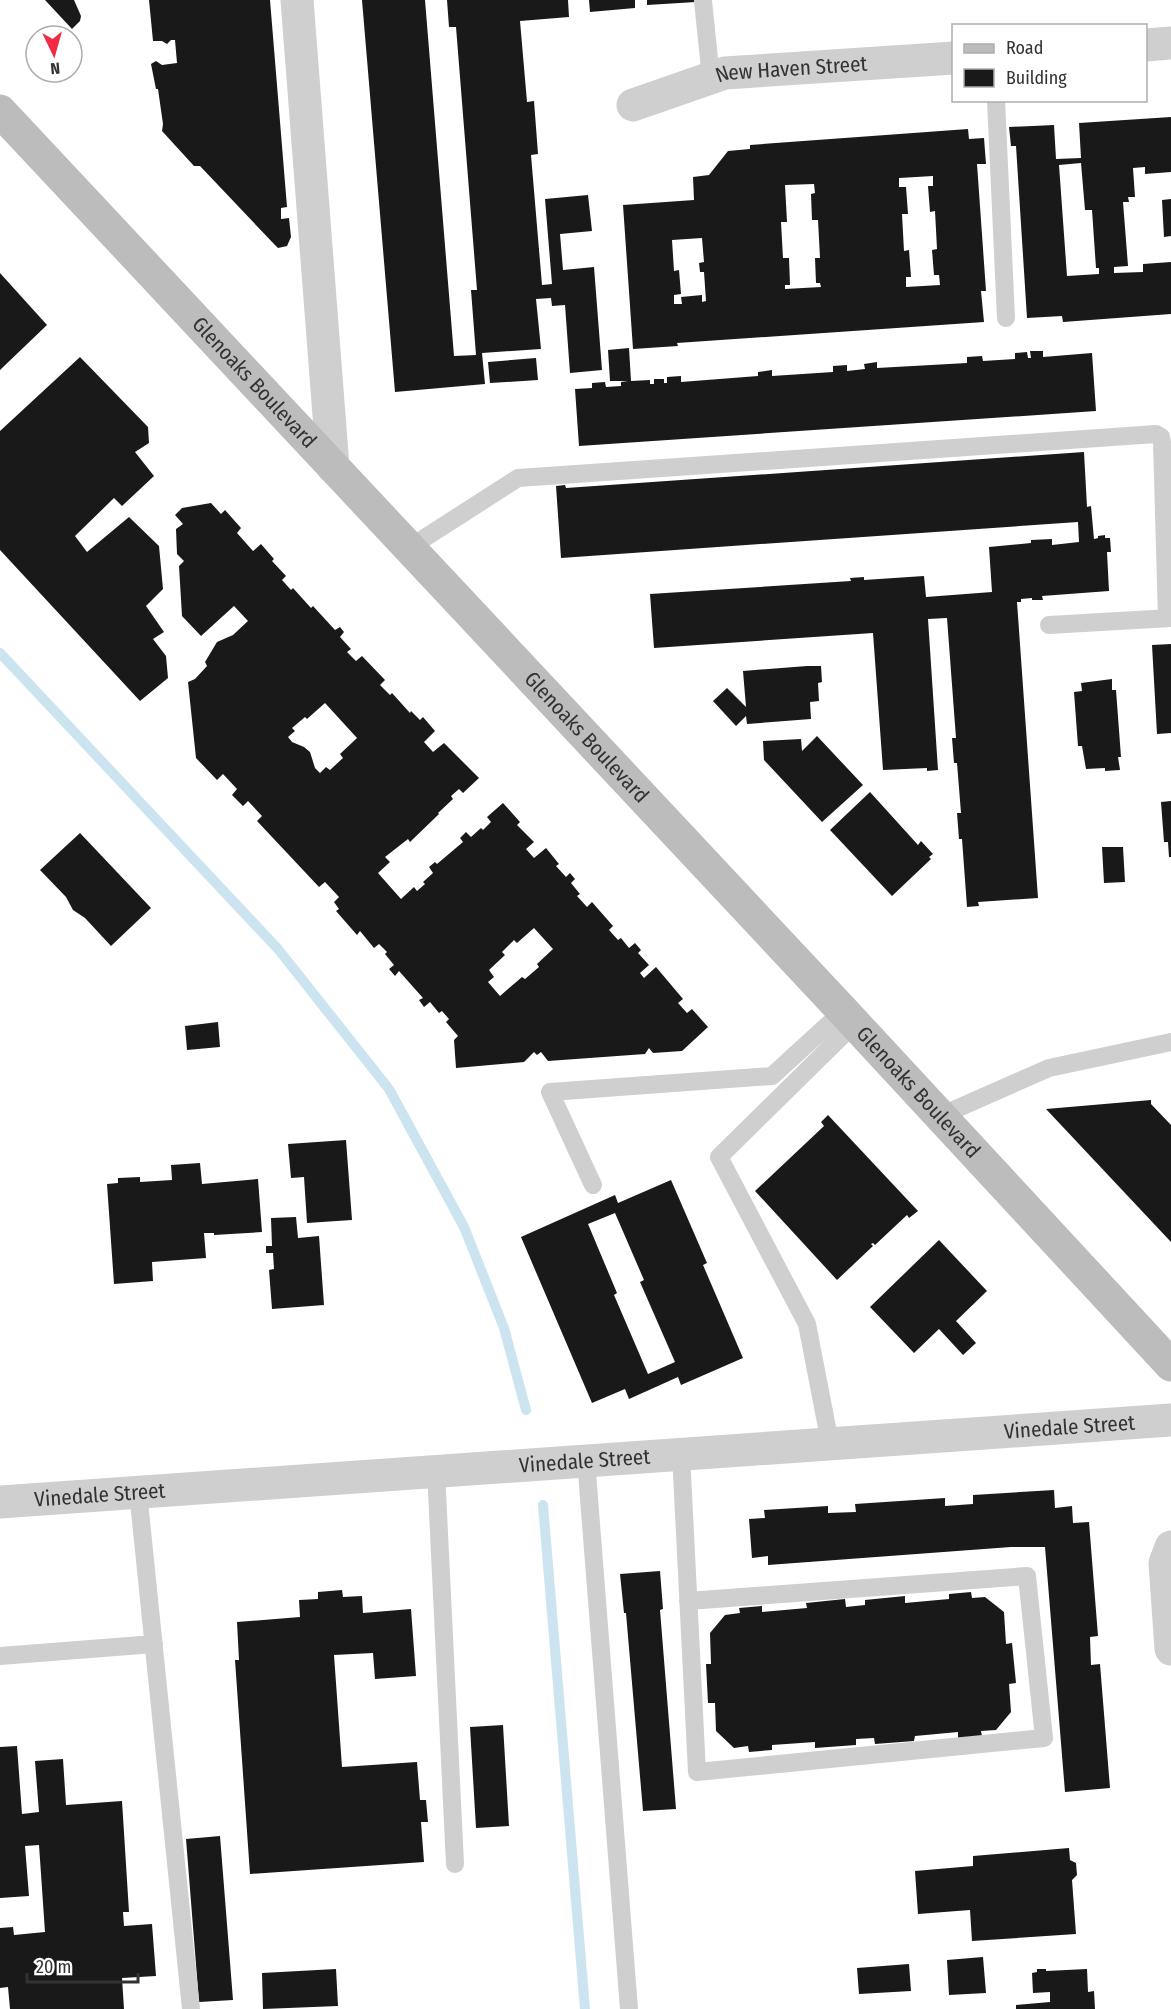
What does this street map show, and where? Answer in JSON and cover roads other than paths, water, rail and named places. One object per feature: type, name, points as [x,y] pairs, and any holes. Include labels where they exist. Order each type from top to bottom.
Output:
[{"type":"main road","name":"Glenoaks Boulevard","points":[[0,111],[849,1017],[1171,1365]]},
{"type":"street","points":[[297,0],[333,467]]},
{"type":"street","points":[[1147,45],[1171,43]]},
{"type":"street","name":"New Haven Street","points":[[633,105],[725,73],[952,58]]},
{"type":"street","name":"Vinedale Street","points":[[0,1502],[1171,1420]]},
{"type":"street","points":[[1171,1547],[1165,1563],[1171,1649]]},
{"type":"lane","points":[[703,1],[711,78]]},
{"type":"lane","points":[[996,102],[1006,318]]},
{"type":"lane","points":[[409,548],[518,478],[1156,434],[1161,437],[1162,443],[1169,618],[1049,626]]},
{"type":"lane","points":[[593,1185],[550,1092],[772,1076],[849,1017]]},
{"type":"lane","points":[[830,1443],[807,1324],[719,1157],[849,1017]]},
{"type":"lane","points":[[940,1116],[1049,1068],[1171,1042]]},
{"type":"lane","points":[[681,1454],[688,1600],[697,1772],[1044,1738],[1028,1576],[688,1600]]},
{"type":"lane","points":[[586,1460],[629,2009]]},
{"type":"lane","points":[[436,1471],[455,1864]]},
{"type":"lane","points":[[138,1492],[191,2009]]},
{"type":"lane","points":[[0,1656],[154,1644]]},
{"type":"waterway","points":[[0,653],[278,949],[389,1089],[464,1227],[504,1328],[526,1410]]},
{"type":"waterway","points":[[543,1505],[585,2009]]}]
